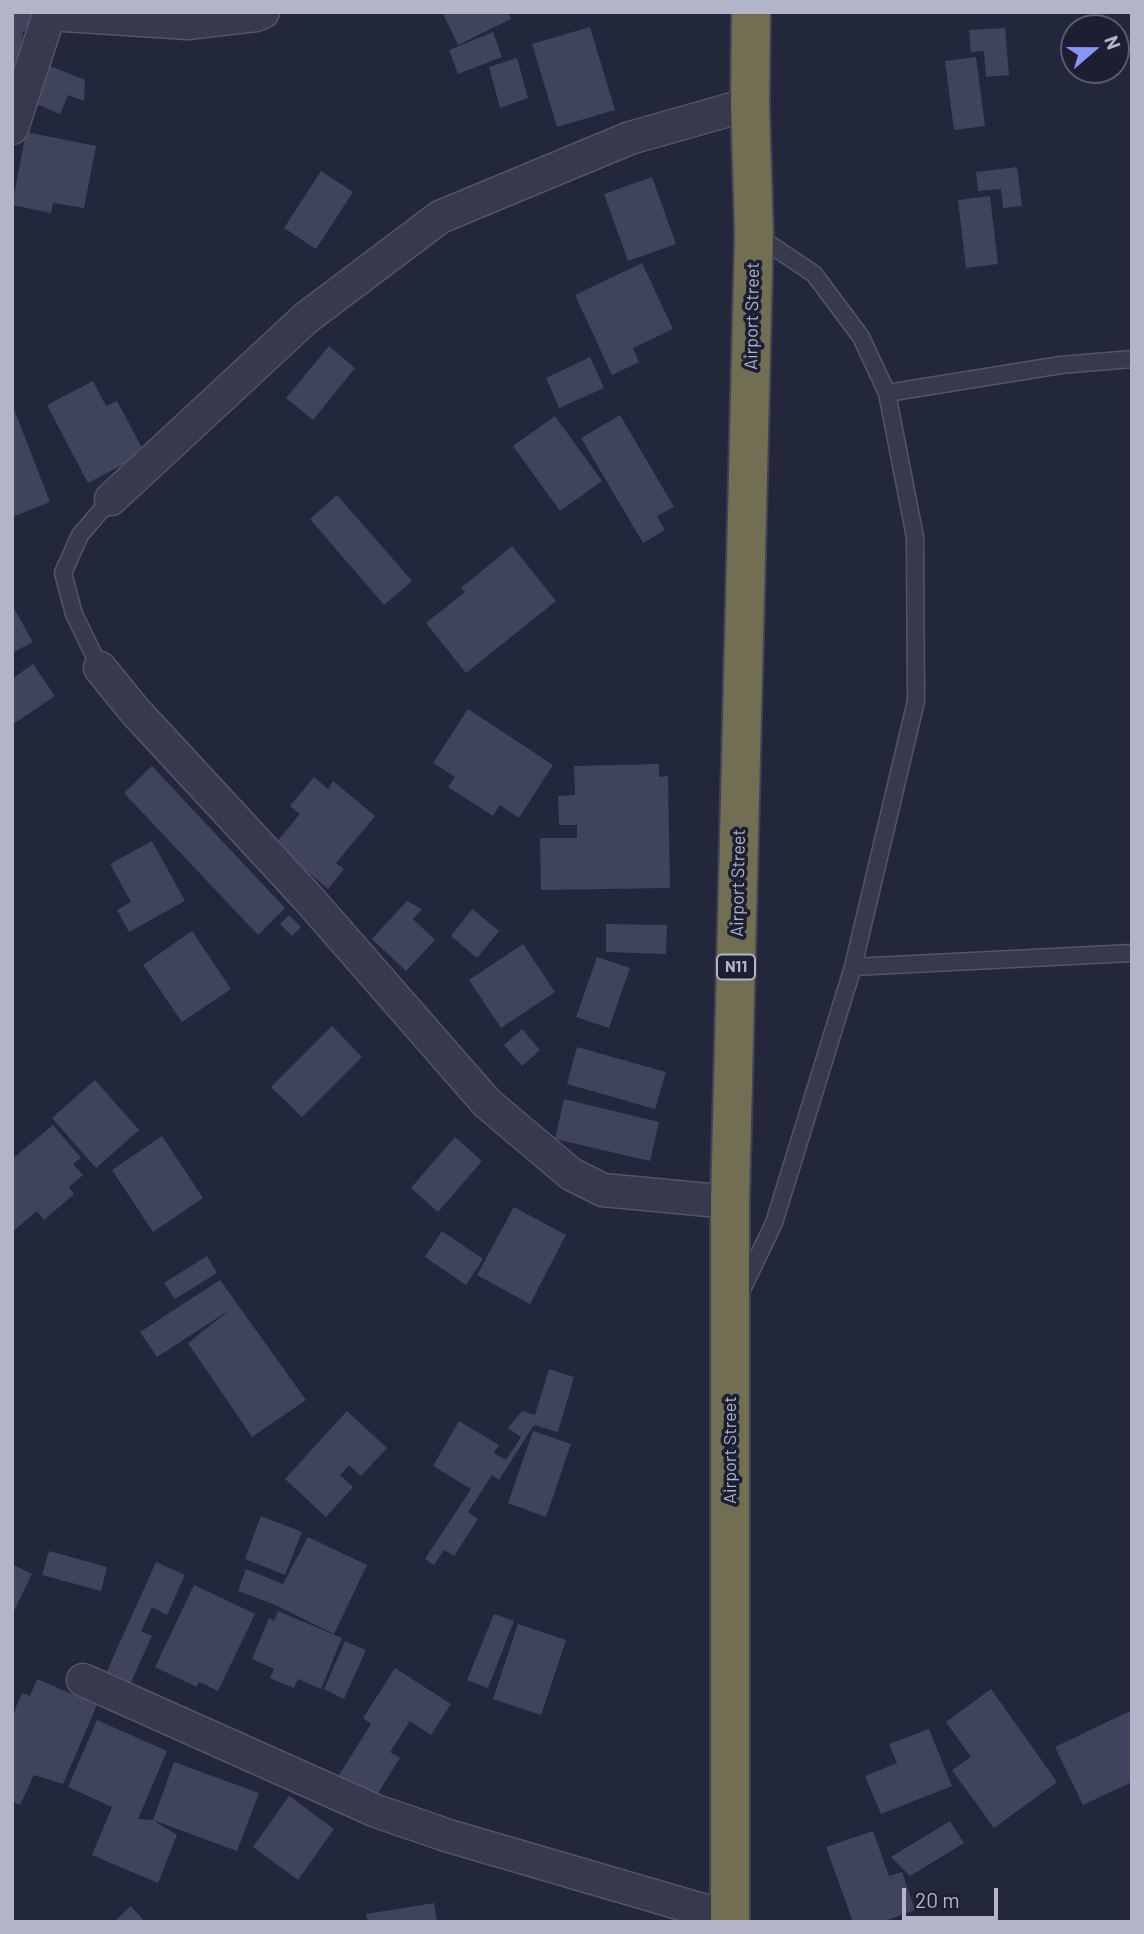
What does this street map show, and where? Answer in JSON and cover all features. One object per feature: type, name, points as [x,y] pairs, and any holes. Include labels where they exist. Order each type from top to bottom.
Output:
[{"type":"highway","name":"Airport Street","points":[[730,1920],[730,1202],[754,233],[750,104],[751,12]]},
{"type":"street","points":[[12,128],[50,13],[187,23],[263,12]]},
{"type":"street","points":[[111,499],[306,318],[440,217],[630,138],[750,104]]},
{"type":"street","points":[[100,668],[135,711],[307,897],[487,1103],[571,1174],[603,1190],[730,1202]]},
{"type":"street","points":[[83,1680],[376,1811],[449,1836],[730,1920]]},
{"type":"lane","points":[[730,1313],[775,1223],[853,967],[916,701],[915,537],[887,393],[861,337],[814,274],[754,233]]},
{"type":"lane","points":[[887,393],[1061,365],[1132,359]]},
{"type":"lane","points":[[100,668],[74,614],[64,573],[80,536],[111,499]]},
{"type":"lane","points":[[853,967],[1132,953]]},
{"type":"building","points":[[12,12],[36,12],[35,30],[23,32],[20,67],[12,66]]},
{"type":"building","points":[[442,12],[508,12],[511,19],[458,45]]},
{"type":"building","points":[[590,27],[615,110],[557,127],[532,44]]},
{"type":"building","points":[[1005,28],[1009,75],[986,77],[984,51],[971,52],[969,30]]},
{"type":"building","points":[[493,32],[502,57],[458,74],[449,50]]},
{"type":"building","points":[[976,57],[985,126],[954,130],[945,61]]},
{"type":"building","points":[[517,58],[528,98],[500,108],[489,67]]},
{"type":"building","points":[[50,66],[85,80],[84,101],[68,95],[60,114],[34,103]]},
{"type":"building","points":[[26,132],[96,146],[84,208],[53,203],[51,213],[12,205]]},
{"type":"building","points":[[1017,167],[1022,206],[1003,208],[1001,189],[978,191],[976,172]]},
{"type":"building","points":[[321,171],[353,192],[316,249],[284,228]]},
{"type":"building","points":[[652,177],[676,244],[628,261],[604,194]]},
{"type":"building","points":[[990,196],[998,264],[966,268],[958,200]]},
{"type":"building","points":[[642,263],[673,329],[633,348],[639,362],[612,375],[575,295]]},
{"type":"building","points":[[329,346],[355,368],[313,420],[286,398]]},
{"type":"building","points":[[590,357],[604,388],[559,408],[546,378]]},
{"type":"building","points":[[93,381],[106,406],[117,401],[145,453],[88,483],[47,405]]},
{"type":"building","points":[[12,404],[50,502],[12,517]]},
{"type":"building","points":[[620,415],[674,507],[657,516],[665,530],[643,543],[581,438]]},
{"type":"building","points":[[555,416],[602,481],[560,511],[513,446]]},
{"type":"building","points":[[337,495],[412,581],[384,605],[310,519]]},
{"type":"building","points":[[512,546],[556,601],[466,673],[426,623],[465,592],[461,588]]},
{"type":"building","points":[[12,605],[33,642],[12,653]]},
{"type":"building","points":[[33,664],[55,696],[12,725],[12,679]]},
{"type":"building","points":[[468,709],[553,765],[519,818],[500,805],[493,816],[448,787],[455,777],[433,763]]},
{"type":"building","points":[[659,764],[659,777],[668,776],[670,888],[541,890],[540,838],[577,838],[577,825],[559,825],[558,796],[575,795],[574,766]]},
{"type":"building","points":[[152,766],[285,908],[258,935],[124,793]]},
{"type":"building","points":[[314,777],[328,789],[333,781],[375,816],[336,863],[344,869],[328,889],[275,844],[300,814],[290,806]]},
{"type":"building","points":[[152,841],[185,901],[129,932],[117,910],[131,902],[110,864]]},
{"type":"building","points":[[407,901],[422,909],[413,919],[435,940],[406,971],[372,939]]},
{"type":"building","points":[[472,909],[499,931],[477,958],[451,936]]},
{"type":"building","points":[[289,915],[301,927],[292,936],[280,924]]},
{"type":"building","points":[[606,924],[667,925],[666,954],[606,952]]},
{"type":"building","points":[[192,931],[231,989],[182,1022],[143,965]]},
{"type":"building","points":[[523,944],[555,992],[501,1028],[469,980]]},
{"type":"building","points":[[597,957],[630,968],[609,1028],[576,1017]]},
{"type":"building","points":[[332,1026],[362,1057],[302,1117],[271,1087]]},
{"type":"building","points":[[522,1029],[540,1050],[522,1066],[504,1045]]},
{"type":"building","points":[[577,1047],[666,1072],[655,1109],[567,1084]]},
{"type":"building","points":[[95,1080],[139,1130],[96,1168],[52,1118]]},
{"type":"building","points":[[564,1099],[659,1122],[650,1161],[555,1139]]},
{"type":"building","points":[[53,1125],[81,1158],[73,1164],[83,1175],[69,1187],[74,1194],[44,1220],[37,1211],[12,1232],[12,1159]]},
{"type":"building","points":[[162,1136],[203,1198],[153,1232],[112,1170]]},
{"type":"building","points":[[455,1137],[482,1161],[438,1212],[411,1188]]},
{"type":"building","points":[[514,1207],[566,1235],[530,1304],[477,1275]]},
{"type":"building","points":[[442,1231],[483,1259],[466,1285],[425,1257]]},
{"type":"building","points":[[207,1256],[217,1273],[175,1299],[164,1283]]},
{"type":"building","points":[[220,1280],[306,1400],[252,1437],[188,1343],[231,1309],[157,1357],[140,1332]]},
{"type":"building","points":[[549,1369],[574,1377],[558,1432],[534,1425],[499,1480],[492,1475],[468,1512],[478,1519],[454,1556],[444,1550],[434,1565],[425,1559],[471,1489],[433,1466],[459,1421],[499,1445],[494,1453],[506,1460],[521,1437],[508,1428],[522,1411],[535,1415]]},
{"type":"building","points":[[347,1411],[387,1448],[361,1476],[349,1465],[340,1475],[353,1487],[326,1517],[285,1479]]},
{"type":"building","points":[[533,1431],[571,1444],[546,1517],[508,1503]]},
{"type":"building","points":[[261,1516],[302,1532],[285,1575],[245,1559]]},
{"type":"building","points":[[308,1537],[367,1565],[334,1634],[275,1605],[238,1591],[246,1569],[283,1584]]},
{"type":"building","points":[[49,1551],[107,1567],[101,1591],[42,1575]]},
{"type":"building","points":[[156,1562],[185,1575],[167,1615],[152,1607],[141,1631],[152,1636],[126,1693],[102,1682]]},
{"type":"building","points":[[12,1564],[32,1574],[12,1615]]},
{"type":"building","points":[[194,1585],[255,1614],[218,1691],[199,1682],[197,1687],[155,1667]]},
{"type":"building","points":[[278,1611],[342,1638],[321,1689],[298,1679],[294,1688],[270,1678],[274,1669],[252,1659],[269,1618],[274,1621]]},
{"type":"building","points":[[494,1614],[514,1621],[488,1688],[467,1680]]},
{"type":"building","points":[[518,1624],[566,1640],[541,1715],[493,1699]]},
{"type":"building","points":[[345,1641],[366,1650],[344,1699],[324,1689]]},
{"type":"building","points":[[395,1668],[451,1704],[431,1735],[410,1721],[390,1752],[400,1758],[373,1801],[337,1778],[371,1724],[363,1718]]},
{"type":"building","points":[[37,1679],[97,1705],[63,1784],[34,1775],[20,1805],[12,1801],[12,1717],[22,1693],[30,1696]]},
{"type":"building","points":[[991,1689],[1057,1782],[994,1828],[952,1770],[971,1757],[946,1722]]},
{"type":"building","points":[[1132,1710],[1132,1782],[1083,1805],[1055,1747]]},
{"type":"building","points":[[97,1720],[167,1751],[138,1819],[153,1820],[177,1835],[158,1883],[92,1855],[112,1807],[68,1787]]},
{"type":"building","points":[[929,1729],[952,1786],[881,1814],[865,1776],[897,1763],[889,1744]]},
{"type":"building","points":[[174,1762],[259,1793],[237,1851],[153,1820]]},
{"type":"building","points":[[289,1796],[334,1829],[298,1880],[253,1847]]},
{"type":"building","points":[[950,1821],[964,1843],[910,1876],[891,1857]]},
{"type":"building","points":[[873,1831],[889,1876],[902,1872],[915,1910],[882,1922],[853,1922],[826,1847]]},
{"type":"building","points":[[434,1903],[437,1922],[368,1922],[366,1914]]},
{"type":"building","points":[[131,1906],[145,1922],[114,1922]]}]
